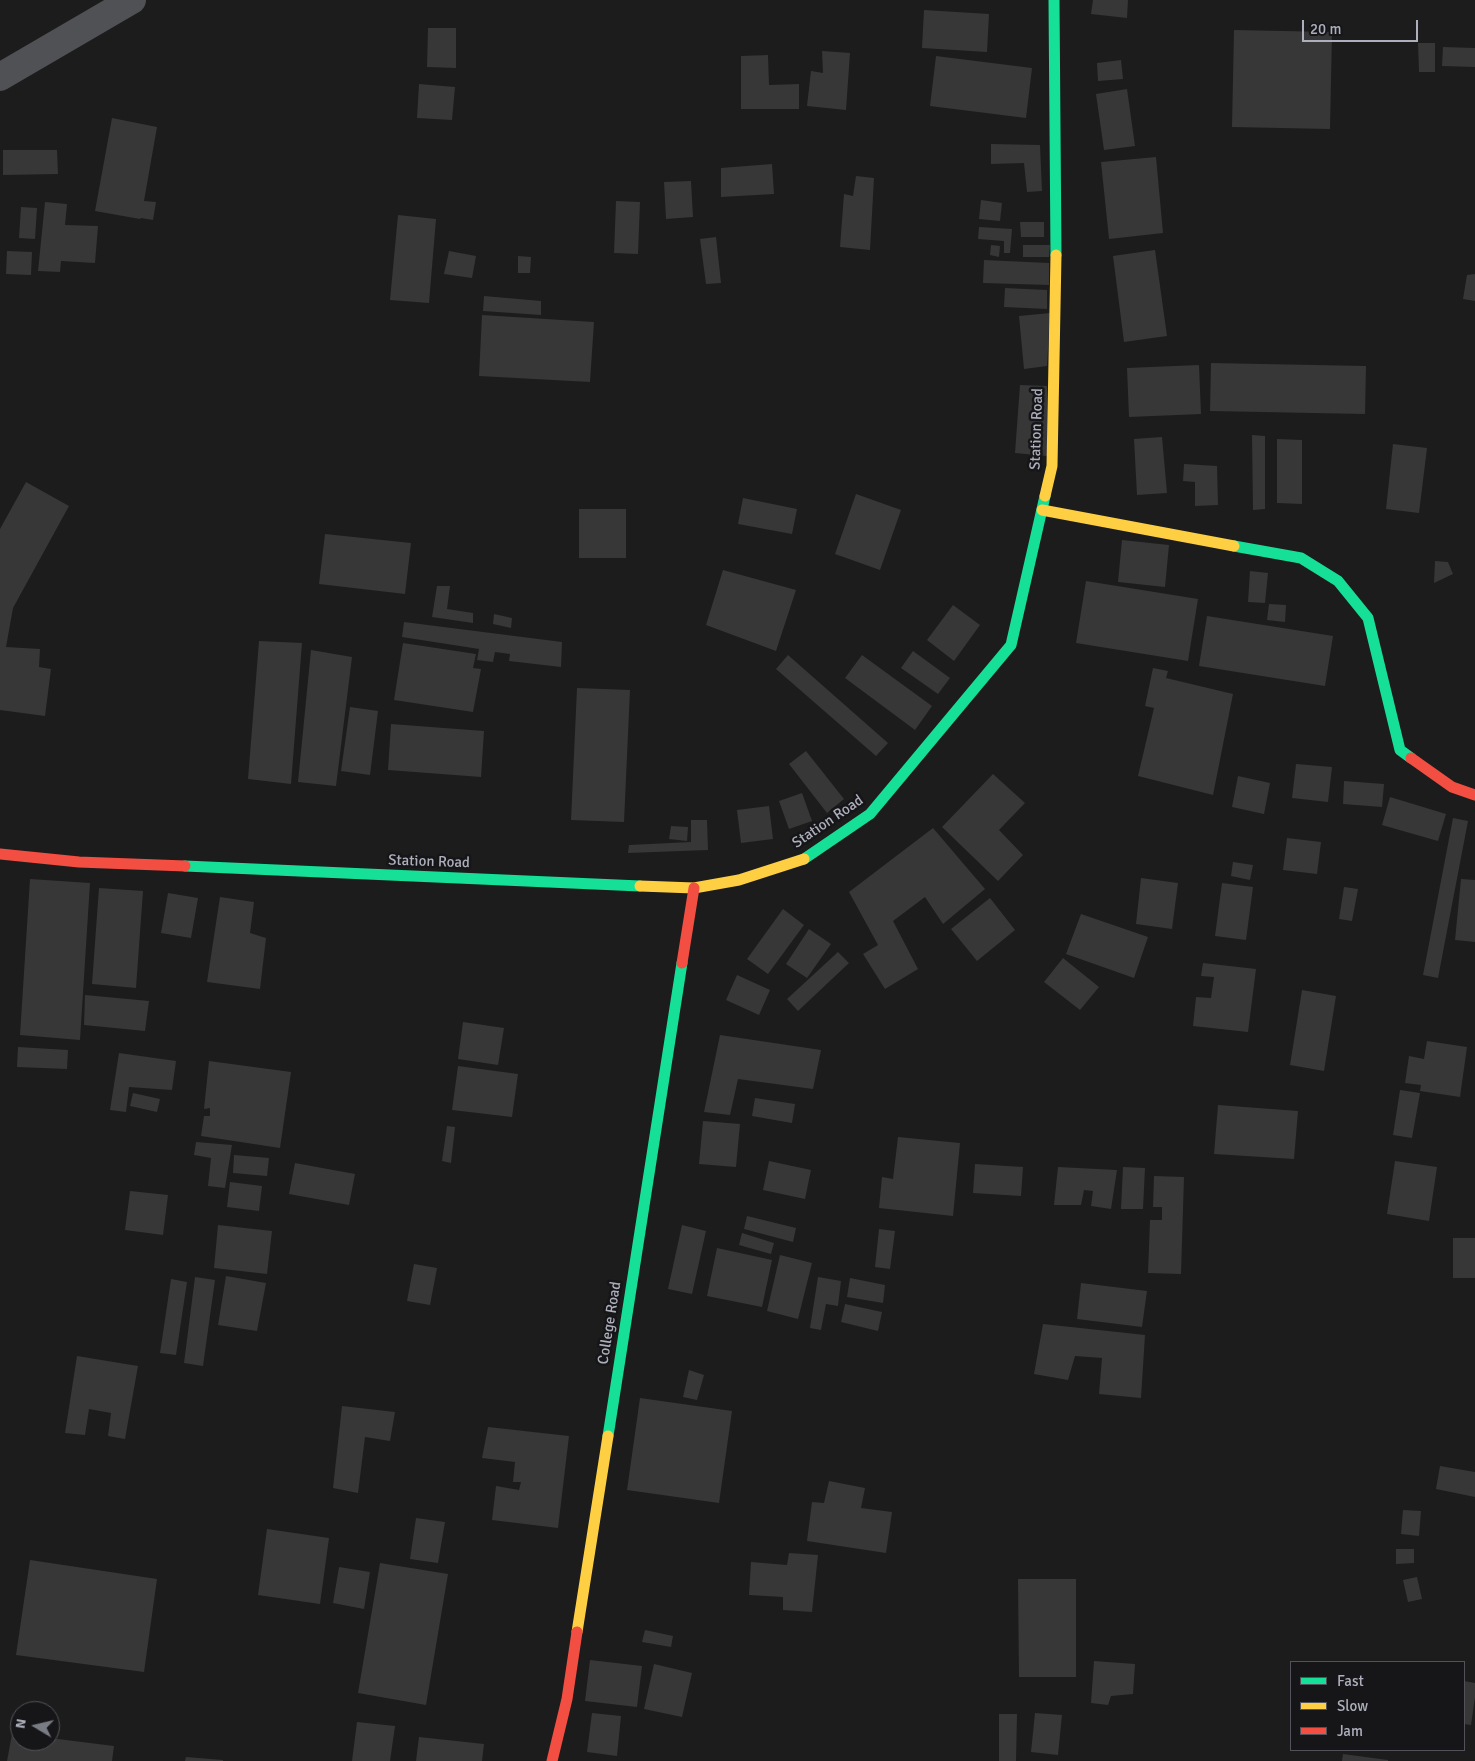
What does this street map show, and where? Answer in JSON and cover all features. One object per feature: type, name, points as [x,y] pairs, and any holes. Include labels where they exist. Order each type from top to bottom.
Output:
[{"type":"main road","name":"Station Road","points":[[0,854],[89,862],[694,888],[739,880],[802,860],[870,814],[1011,645],[1052,466],[1056,243],[1054,0]]},
{"type":"main road","points":[[1042,510],[1301,558],[1338,581],[1368,618],[1400,750],[1452,787],[1475,794]]},
{"type":"main road","name":"College Road","points":[[552,1761],[568,1689],[694,888]]},
{"type":"street","points":[[0,77],[132,0]]},
{"type":"building","points":[[1093,0],[1128,0],[1127,18],[1091,14]]},
{"type":"building","points":[[924,10],[989,14],[987,52],[922,48]]},
{"type":"building","points":[[428,28],[456,28],[456,68],[427,67]]},
{"type":"building","points":[[1234,30],[1332,32],[1330,129],[1232,127]]},
{"type":"building","points":[[1418,43],[1435,43],[1435,72],[1419,72]]},
{"type":"building","points":[[1443,47],[1475,48],[1475,67],[1442,66]]},
{"type":"building","points":[[822,51],[850,53],[846,110],[807,106],[811,71],[823,73]]},
{"type":"building","points":[[768,55],[769,85],[799,84],[799,109],[741,109],[741,56]]},
{"type":"building","points":[[936,56],[1032,68],[1026,118],[930,106]]},
{"type":"building","points":[[1121,60],[1123,79],[1098,81],[1097,63]]},
{"type":"building","points":[[419,84],[455,87],[452,120],[417,118]]},
{"type":"building","points":[[1127,89],[1135,146],[1104,150],[1096,94]]},
{"type":"building","points":[[112,118],[157,127],[144,201],[156,202],[153,220],[95,211]]},
{"type":"building","points":[[991,144],[1040,145],[1042,191],[1027,192],[1024,163],[991,164]]},
{"type":"building","points":[[3,150],[57,150],[58,174],[3,175]]},
{"type":"building","points":[[1156,157],[1163,233],[1109,239],[1101,162]]},
{"type":"building","points":[[772,164],[774,194],[721,197],[721,168]]},
{"type":"building","points":[[856,176],[874,178],[870,250],[840,247],[844,194],[853,196]]},
{"type":"building","points":[[691,181],[693,217],[666,219],[664,182]]},
{"type":"building","points":[[981,200],[1002,203],[1000,221],[979,219]]},
{"type":"building","points":[[616,201],[640,202],[638,254],[614,253]]},
{"type":"building","points":[[45,202],[67,204],[65,225],[98,226],[95,263],[61,261],[60,272],[38,271]]},
{"type":"building","points":[[21,207],[37,208],[35,239],[19,238]]},
{"type":"building","points":[[398,215],[436,219],[429,303],[390,300]]},
{"type":"building","points":[[1020,222],[1044,222],[1044,237],[1021,237]]},
{"type":"building","points":[[979,227],[1012,229],[1010,253],[1004,253],[1004,241],[978,239]]},
{"type":"building","points":[[716,237],[721,283],[706,284],[700,239]]},
{"type":"building","points":[[991,245],[1000,246],[999,257],[990,255]]},
{"type":"building","points":[[1023,245],[1050,245],[1049,257],[1023,257]]},
{"type":"building","points":[[1155,250],[1167,336],[1124,342],[1113,256]]},
{"type":"building","points":[[7,251],[32,252],[31,275],[6,274]]},
{"type":"building","points":[[449,251],[476,256],[472,278],[444,274]]},
{"type":"building","points":[[518,256],[531,257],[530,273],[518,273]]},
{"type":"building","points":[[984,260],[1049,263],[1049,285],[983,283]]},
{"type":"building","points":[[1475,274],[1475,301],[1463,299],[1467,275]]},
{"type":"building","points":[[1005,288],[1047,290],[1047,309],[1004,307]]},
{"type":"building","points":[[484,296],[541,301],[541,315],[483,311]]},
{"type":"building","points":[[1050,313],[1047,366],[1024,369],[1019,316]]},
{"type":"building","points":[[482,315],[594,322],[590,382],[479,376]]},
{"type":"building","points":[[1211,363],[1366,366],[1365,414],[1210,411]]},
{"type":"building","points":[[1199,365],[1201,414],[1129,417],[1127,368]]},
{"type":"building","points":[[1020,385],[1047,386],[1047,456],[1015,453]]},
{"type":"building","points":[[1252,435],[1265,436],[1265,509],[1253,510]]},
{"type":"building","points":[[1162,437],[1167,493],[1137,495],[1134,439]]},
{"type":"building","points":[[1277,439],[1302,440],[1302,504],[1277,503]]},
{"type":"building","points":[[1393,444],[1427,448],[1419,513],[1386,509]]},
{"type":"building","points":[[1184,464],[1217,466],[1218,505],[1195,506],[1195,482],[1183,481]]},
{"type":"building","points":[[26,482],[69,506],[13,608],[6,647],[40,649],[39,667],[51,669],[45,716],[0,710],[0,529]]},
{"type":"building","points":[[856,494],[901,510],[880,570],[835,554]]},
{"type":"building","points":[[743,498],[797,509],[792,534],[738,524]]},
{"type":"building","points":[[579,509],[626,509],[626,558],[579,558]]},
{"type":"building","points":[[325,534],[411,543],[405,594],[319,584]]},
{"type":"building","points":[[1122,540],[1169,545],[1165,587],[1118,582]]},
{"type":"building","points":[[1435,561],[1448,562],[1453,574],[1434,583]]},
{"type":"building","points":[[723,570],[796,590],[776,651],[706,625]]},
{"type":"building","points":[[1250,571],[1268,573],[1265,603],[1248,602]]},
{"type":"building","points":[[1086,581],[1198,599],[1188,661],[1076,643]]},
{"type":"building","points":[[437,586],[450,586],[447,609],[473,613],[473,623],[432,617]]},
{"type":"building","points":[[1269,604],[1286,605],[1285,622],[1267,620]]},
{"type":"building","points":[[953,605],[980,625],[954,661],[927,640]]},
{"type":"building","points":[[494,614],[512,618],[511,628],[493,624]]},
{"type":"building","points":[[1207,616],[1333,636],[1325,686],[1199,666]]},
{"type":"building","points":[[404,622],[562,642],[561,667],[509,661],[510,654],[495,652],[493,662],[477,660],[479,649],[402,637]]},
{"type":"building","points":[[259,641],[302,643],[291,784],[248,779]]},
{"type":"building","points":[[403,643],[476,654],[473,668],[481,669],[473,712],[394,700]]},
{"type":"building","points":[[311,650],[352,657],[336,786],[298,782]]},
{"type":"building","points":[[913,651],[950,678],[938,694],[901,668]]},
{"type":"building","points":[[788,655],[888,743],[876,756],[776,669]]},
{"type":"building","points":[[862,655],[932,706],[915,730],[845,678]]},
{"type":"building","points":[[1153,668],[1168,671],[1166,678],[1233,694],[1213,795],[1138,776],[1154,708],[1145,706]]},
{"type":"building","points":[[577,688],[630,690],[624,822],[571,820]]},
{"type":"building","points":[[350,707],[378,711],[370,775],[341,771]]},
{"type":"building","points":[[391,724],[484,731],[481,777],[388,770]]},
{"type":"building","points":[[806,751],[844,799],[827,813],[789,764]]},
{"type":"building","points":[[1296,764],[1332,767],[1328,802],[1292,798]]},
{"type":"building","points":[[993,774],[1025,803],[999,830],[1023,855],[998,881],[942,827]]},
{"type":"building","points":[[1238,776],[1270,783],[1264,814],[1232,807]]},
{"type":"building","points":[[1344,781],[1384,784],[1382,807],[1343,804]]},
{"type":"building","points":[[802,793],[812,821],[789,829],[779,801]]},
{"type":"building","points":[[1390,797],[1446,814],[1438,841],[1382,825]]},
{"type":"building","points":[[769,806],[773,839],[741,843],[737,810]]},
{"type":"building","points":[[1453,818],[1468,821],[1438,978],[1423,975]]},
{"type":"building","points":[[691,820],[707,820],[708,850],[628,853],[629,845],[691,842]]},
{"type":"building","points":[[671,826],[688,827],[687,841],[669,839]]},
{"type":"building","points":[[933,828],[985,889],[943,924],[925,897],[893,921],[918,969],[885,989],[863,954],[878,945],[849,892]]},
{"type":"building","points":[[1287,838],[1321,842],[1317,874],[1283,870]]},
{"type":"building","points":[[1233,862],[1253,865],[1250,880],[1231,876]]},
{"type":"building","points":[[1141,878],[1178,883],[1172,929],[1136,924]]},
{"type":"building","points":[[30,879],[90,883],[80,1040],[20,1035]]},
{"type":"building","points":[[1461,879],[1475,880],[1475,942],[1455,940]]},
{"type":"building","points":[[1222,883],[1253,887],[1246,940],[1215,936]]},
{"type":"building","points":[[1344,887],[1358,889],[1352,921],[1339,919]]},
{"type":"building","points":[[99,888],[143,891],[136,988],[92,984]]},
{"type":"building","points":[[168,893],[198,898],[191,938],[161,933]]},
{"type":"building","points":[[220,897],[254,902],[250,933],[266,938],[260,989],[207,982]]},
{"type":"building","points":[[990,898],[1015,930],[977,961],[951,929]]},
{"type":"building","points":[[783,909],[804,925],[768,974],[747,959]]},
{"type":"building","points":[[1081,914],[1148,937],[1134,978],[1066,954]]},
{"type":"building","points":[[809,929],[831,944],[807,978],[786,964]]},
{"type":"building","points":[[838,952],[849,963],[798,1011],[787,999]]},
{"type":"building","points":[[1063,958],[1099,987],[1080,1010],[1044,982]]},
{"type":"building","points":[[1203,963],[1256,969],[1248,1032],[1193,1026],[1196,997],[1211,998],[1214,977],[1201,976]]},
{"type":"building","points":[[737,975],[770,990],[759,1015],[726,1000]]},
{"type":"building","points":[[1302,990],[1336,996],[1324,1071],[1290,1065]]},
{"type":"building","points":[[85,995],[149,1001],[145,1031],[84,1025]]},
{"type":"building","points":[[463,1022],[504,1028],[498,1065],[458,1059]]},
{"type":"building","points":[[720,1035],[821,1050],[813,1089],[738,1079],[730,1115],[704,1112]]},
{"type":"building","points":[[1427,1041],[1467,1047],[1460,1097],[1420,1091],[1421,1085],[1405,1083],[1409,1056],[1424,1059]]},
{"type":"building","points":[[18,1047],[68,1050],[67,1069],[17,1067]]},
{"type":"building","points":[[119,1053],[176,1061],[172,1090],[129,1087],[126,1112],[110,1110]]},
{"type":"building","points":[[209,1061],[291,1072],[280,1148],[201,1136],[204,1116],[210,1116],[210,1108],[204,1109]]},
{"type":"building","points":[[458,1066],[518,1074],[512,1117],[452,1110]]},
{"type":"building","points":[[1400,1090],[1420,1093],[1412,1138],[1393,1135]]},
{"type":"building","points":[[133,1093],[160,1099],[157,1112],[130,1106]]},
{"type":"building","points":[[755,1098],[795,1104],[792,1123],[752,1116]]},
{"type":"building","points":[[1218,1105],[1298,1111],[1294,1159],[1214,1154]]},
{"type":"building","points":[[703,1121],[740,1124],[736,1167],[699,1164]]},
{"type":"building","points":[[447,1126],[455,1127],[451,1163],[442,1161]]},
{"type":"building","points":[[898,1137],[960,1143],[953,1216],[879,1208],[882,1177],[893,1179]]},
{"type":"building","points":[[196,1142],[232,1145],[225,1188],[208,1186],[211,1158],[194,1155]]},
{"type":"building","points":[[234,1155],[269,1158],[267,1176],[233,1173]]},
{"type":"building","points":[[769,1161],[811,1170],[805,1199],[763,1190]]},
{"type":"building","points":[[1395,1161],[1437,1167],[1429,1221],[1387,1214]]},
{"type":"building","points":[[295,1163],[355,1174],[349,1205],[289,1194]]},
{"type":"building","points":[[975,1164],[1023,1167],[1021,1196],[973,1193]]},
{"type":"building","points":[[1058,1167],[1117,1170],[1111,1209],[1091,1206],[1093,1191],[1084,1190],[1081,1205],[1054,1205]]},
{"type":"building","points":[[1123,1167],[1145,1168],[1143,1209],[1121,1209]]},
{"type":"building","points":[[1154,1176],[1184,1177],[1181,1274],[1148,1273],[1150,1220],[1162,1220],[1162,1207],[1153,1207]]},
{"type":"building","points":[[230,1182],[262,1186],[259,1211],[227,1207]]},
{"type":"building","points":[[130,1191],[168,1195],[163,1235],[125,1230]]},
{"type":"building","points":[[747,1216],[796,1228],[793,1242],[744,1229]]},
{"type":"building","points":[[218,1225],[272,1231],[267,1274],[214,1268]]},
{"type":"building","points":[[682,1225],[706,1231],[692,1294],[668,1289]]},
{"type":"building","points":[[879,1229],[895,1231],[890,1269],[875,1267]]},
{"type":"building","points":[[742,1233],[774,1243],[771,1254],[739,1245]]},
{"type":"building","points":[[1453,1238],[1475,1238],[1475,1278],[1453,1278]]},
{"type":"building","points":[[717,1248],[772,1260],[762,1307],[707,1296]]},
{"type":"building","points":[[780,1255],[812,1263],[798,1319],[767,1311]]},
{"type":"building","points":[[414,1264],[437,1268],[430,1305],[407,1301]]},
{"type":"building","points":[[226,1276],[266,1283],[257,1331],[218,1325]]},
{"type":"building","points":[[195,1277],[215,1280],[203,1366],[184,1363]]},
{"type":"building","points":[[818,1277],[841,1281],[838,1306],[826,1304],[821,1330],[810,1328]]},
{"type":"building","points":[[850,1278],[885,1285],[883,1303],[847,1297]]},
{"type":"building","points":[[171,1279],[187,1282],[176,1355],[160,1353]]},
{"type":"building","points":[[1081,1283],[1147,1291],[1142,1327],[1077,1319]]},
{"type":"building","points":[[845,1304],[882,1312],[878,1331],[841,1322]]},
{"type":"building","points":[[1043,1324],[1145,1335],[1141,1398],[1099,1394],[1102,1358],[1075,1356],[1068,1380],[1034,1374]]},
{"type":"building","points":[[77,1356],[138,1366],[125,1439],[108,1436],[111,1413],[89,1409],[85,1435],[65,1433]]},
{"type":"building","points":[[689,1370],[704,1375],[697,1400],[683,1397]]},
{"type":"building","points":[[640,1398],[732,1411],[719,1503],[627,1490]]},
{"type":"building","points":[[342,1406],[395,1412],[390,1441],[365,1437],[358,1493],[333,1488]]},
{"type":"building","points":[[488,1427],[569,1436],[558,1528],[492,1520],[496,1486],[519,1490],[521,1482],[513,1482],[515,1462],[482,1458]]},
{"type":"building","points":[[1440,1466],[1475,1472],[1475,1497],[1436,1489]]},
{"type":"building","points":[[829,1481],[865,1488],[861,1508],[892,1512],[886,1553],[807,1541],[812,1502],[824,1503]]},
{"type":"building","points":[[1403,1510],[1421,1511],[1419,1536],[1401,1534]]},
{"type":"building","points":[[416,1518],[445,1522],[438,1563],[410,1559]]},
{"type":"building","points":[[267,1529],[329,1538],[320,1604],[258,1595]]},
{"type":"building","points":[[1396,1549],[1414,1549],[1414,1563],[1396,1564]]},
{"type":"building","points":[[789,1553],[818,1555],[812,1612],[783,1610],[783,1597],[749,1595],[751,1562],[787,1565]]},
{"type":"building","points":[[30,1560],[157,1579],[144,1672],[16,1655]]},
{"type":"building","points":[[380,1563],[448,1574],[426,1705],[358,1693]]},
{"type":"building","points":[[339,1567],[370,1572],[364,1609],[333,1603]]},
{"type":"building","points":[[1417,1577],[1422,1599],[1408,1602],[1403,1580]]},
{"type":"building","points":[[1018,1579],[1076,1579],[1076,1677],[1019,1677]]},
{"type":"building","points":[[645,1630],[673,1636],[671,1647],[642,1642]]},
{"type":"building","points":[[590,1660],[642,1666],[637,1707],[585,1701]]},
{"type":"building","points":[[1094,1661],[1135,1664],[1133,1694],[1111,1696],[1108,1705],[1091,1703]]},
{"type":"building","points":[[654,1664],[692,1673],[682,1717],[644,1709]]},
{"type":"building","points":[[1465,1681],[1475,1683],[1471,1725],[1465,1724]]},
{"type":"building","points":[[592,1713],[621,1716],[617,1756],[587,1752]]},
{"type":"building","points":[[1035,1713],[1062,1715],[1058,1755],[1031,1752]]},
{"type":"building","points":[[999,1714],[1017,1714],[1016,1761],[999,1761]]},
{"type":"building","points":[[357,1722],[395,1726],[390,1761],[352,1761]]},
{"type":"building","points":[[419,1737],[484,1744],[482,1761],[416,1761]]},
{"type":"building","points":[[60,1739],[114,1746],[112,1761],[7,1761],[10,1745],[10,1751],[60,1751]]},
{"type":"building","points":[[1343,1754],[1388,1760],[1388,1761],[1342,1761]]},
{"type":"building","points":[[186,1757],[223,1760],[223,1761],[185,1761]]},
{"type":"traffic: fast","points":[[1054,0],[1056,255]]},
{"type":"traffic: fast","points":[[804,859],[870,814],[1011,645],[1045,496]]},
{"type":"traffic: fast","points":[[1234,546],[1301,558],[1338,581],[1368,618],[1400,750],[1411,758]]},
{"type":"traffic: fast","points":[[185,866],[640,886]]},
{"type":"traffic: fast","points":[[608,1436],[682,963]]},
{"type":"traffic: slow","points":[[1045,496],[1052,466],[1056,255]]},
{"type":"traffic: slow","points":[[1042,510],[1234,546]]},
{"type":"traffic: slow","points":[[640,886],[694,888],[739,880],[804,859]]},
{"type":"traffic: slow","points":[[577,1632],[608,1436]]},
{"type":"traffic: jam","points":[[1411,758],[1452,787],[1475,795]]},
{"type":"traffic: jam","points":[[0,854],[79,862],[185,866]]},
{"type":"traffic: jam","points":[[682,963],[694,888]]},
{"type":"traffic: jam","points":[[552,1761],[567,1699],[577,1632]]}]
